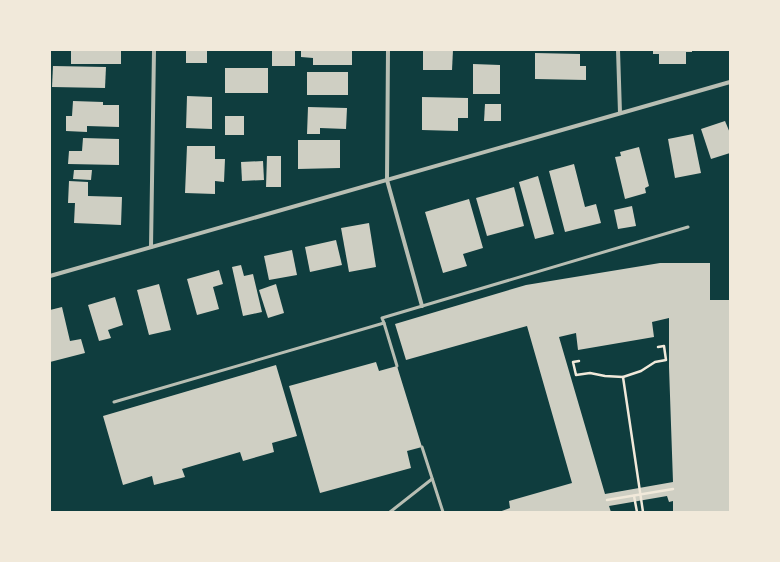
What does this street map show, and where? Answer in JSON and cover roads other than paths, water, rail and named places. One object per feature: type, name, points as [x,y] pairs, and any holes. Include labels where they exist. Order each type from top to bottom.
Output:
[{"type":"street","points":[[151,248],[154,50]]},
{"type":"street","points":[[388,50],[387,180],[422,306]]},
{"type":"street","points":[[618,50],[620,113]]},
{"type":"street","points":[[50,276],[730,82]]},
{"type":"lane","points":[[398,366],[382,318],[688,228]]},
{"type":"lane","points":[[114,402],[384,323]]},
{"type":"lane","points":[[422,447],[442,512]]},
{"type":"lane","points":[[390,512],[432,479]]}]
